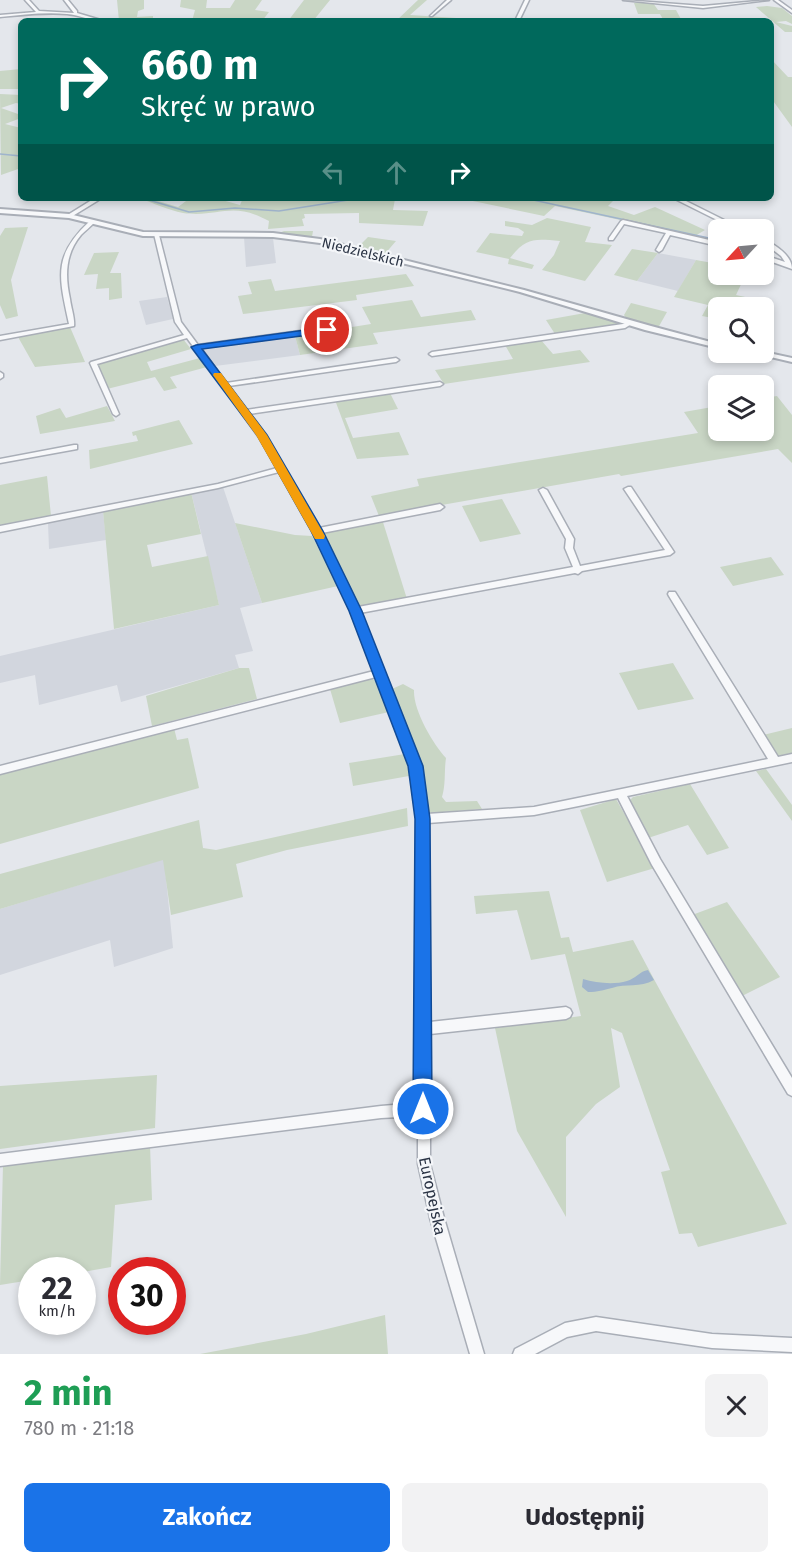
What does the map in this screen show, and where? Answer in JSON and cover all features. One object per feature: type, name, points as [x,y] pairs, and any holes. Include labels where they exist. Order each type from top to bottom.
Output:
[{"type":"street","points":[[27,0],[37,11]]},
{"type":"street","points":[[66,0],[76,12],[75,14]]},
{"type":"street","points":[[432,15],[449,0]]},
{"type":"street","points":[[518,18],[527,0]]},
{"type":"street","points":[[625,0],[703,6],[767,0]]},
{"type":"street","points":[[776,0],[792,12]]},
{"type":"street","points":[[0,16],[37,11],[75,14],[90,18]]},
{"type":"street","points":[[69,216],[94,201]]},
{"type":"street","points":[[682,201],[719,219]]},
{"type":"street","name":"Niedzielskich","points":[[0,210],[69,216],[132,232],[156,235],[265,235],[320,241],[522,291],[708,343]]},
{"type":"street","points":[[0,338],[72,326],[64,294],[64,266],[76,241],[92,222]]},
{"type":"street","points":[[611,239],[623,222],[708,242]]},
{"type":"street","points":[[658,250],[669,232]]},
{"type":"street","name":"Europejska","points":[[156,235],[176,318],[187,336],[246,412],[282,468],[317,531],[355,611],[415,766],[423,819],[424,1164],[429,1190],[477,1354]]},
{"type":"street","points":[[774,248],[783,255],[791,266]]},
{"type":"street","points":[[774,260],[791,266]]},
{"type":"street","points":[[432,354],[625,326],[630,323]]},
{"type":"street","points":[[196,347],[344,327]]},
{"type":"street","points":[[116,414],[93,363],[187,336]]},
{"type":"street","points":[[774,356],[792,360]]},
{"type":"street","points":[[225,385],[396,360]]},
{"type":"street","points":[[246,412],[440,384]]},
{"type":"street","points":[[0,461],[74,447]]},
{"type":"street","points":[[0,529],[218,486],[282,468]]},
{"type":"street","points":[[355,611],[670,552],[628,489]]},
{"type":"street","points":[[543,490],[570,539],[569,548],[578,571]]},
{"type":"street","points":[[317,531],[440,507]]},
{"type":"street","points":[[672,594],[776,761]]},
{"type":"street","points":[[0,770],[380,673]]},
{"type":"street","points":[[423,819],[534,811],[792,758]]},
{"type":"street","points":[[621,794],[656,862],[792,1090]]},
{"type":"street","points":[[423,1029],[566,1013]]},
{"type":"street","points":[[0,1160],[381,1112],[423,1109]]},
{"type":"street","points":[[520,1354],[565,1330],[596,1324],[712,1341],[792,1345]]},
{"type":"shaded area","points":[[244,237],[273,238],[276,263],[246,267]]},
{"type":"shaded area","points":[[658,253],[696,260],[678,291],[637,281]]},
{"type":"shaded area","points":[[167,297],[173,319],[146,325],[139,301]]},
{"type":"shaded area","points":[[295,336],[300,355],[215,366],[202,348]]},
{"type":"shaded area","points":[[223,487],[262,603],[240,608],[253,651],[235,655],[239,668],[121,702],[117,685],[39,705],[35,675],[0,683],[0,656],[219,605],[191,492]]},
{"type":"shaded area","points":[[103,511],[106,540],[49,549],[48,523]]},
{"type":"shaded area","points":[[164,859],[173,948],[114,967],[110,940],[0,975],[0,909]]},
{"type":"green space","points":[[117,0],[144,0],[144,9],[138,11],[137,17],[153,16],[153,18],[119,18]]},
{"type":"green space","points":[[181,0],[207,0],[206,8],[230,8],[235,0],[262,0],[255,10],[269,12],[264,18],[193,18],[195,10],[180,7]]},
{"type":"green space","points":[[304,0],[330,0],[315,18],[290,18]]},
{"type":"green space","points":[[418,0],[427,0],[410,15],[456,18],[399,18]]},
{"type":"green space","points":[[634,3],[653,3],[658,10],[676,10],[680,18],[662,18],[660,14],[638,14]]},
{"type":"green space","points":[[756,7],[782,8],[792,16],[792,24],[786,21],[776,22],[792,26],[792,32],[785,32],[774,23],[774,18],[769,18]]},
{"type":"green space","points":[[774,62],[788,77],[792,77],[792,127],[774,102]]},
{"type":"green space","points":[[18,69],[18,89],[0,89],[0,71]]},
{"type":"green space","points":[[0,94],[18,95],[18,103],[1,108],[18,114],[18,119],[5,124],[18,127],[18,169],[1,175]]},
{"type":"green space","points":[[147,201],[158,201],[178,207],[186,201],[226,201],[240,205],[242,201],[395,201],[393,210],[428,211],[423,226],[359,223],[359,213],[304,214],[305,218],[302,219],[304,226],[268,229],[269,221],[245,212],[195,214],[166,208]]},
{"type":"green space","points":[[473,201],[613,201],[608,206],[634,215],[655,207],[705,230],[695,236],[555,206],[544,216]]},
{"type":"green space","points":[[547,218],[591,227],[585,242],[612,245],[585,281],[542,270],[554,255],[560,241],[544,240],[526,243],[510,258],[534,265],[532,269],[508,264],[509,259],[476,252],[490,233],[522,236],[524,232],[518,228],[505,226],[505,221],[532,225]]},
{"type":"green space","points":[[28,227],[11,280],[18,316],[6,319],[0,305],[0,236],[5,228]]},
{"type":"green space","points":[[313,231],[312,237],[359,246],[368,237],[396,241],[384,255],[315,238],[279,233]]},
{"type":"green space","points":[[632,249],[658,253],[637,281],[614,275]]},
{"type":"green space","points":[[119,252],[110,273],[121,273],[122,298],[109,300],[109,288],[96,289],[98,274],[84,275],[94,253]]},
{"type":"green space","points":[[696,260],[708,262],[708,285],[741,285],[736,295],[745,297],[708,297],[708,305],[674,297]]},
{"type":"green space","points":[[406,274],[414,286],[356,295],[357,300],[243,314],[238,296],[252,294],[248,282],[271,279],[275,291]]},
{"type":"green space","points":[[412,300],[421,317],[471,310],[476,320],[373,333],[378,344],[300,355],[295,336],[371,324],[362,307]]},
{"type":"green space","points":[[631,303],[667,312],[658,328],[626,318],[624,315]]},
{"type":"green space","points":[[708,305],[708,317],[702,316]]},
{"type":"green space","points":[[585,313],[623,324],[555,334],[546,320]]},
{"type":"green space","points":[[70,327],[85,362],[35,367],[18,337]]},
{"type":"green space","points":[[183,339],[191,349],[147,362],[151,371],[200,358],[207,367],[170,377],[177,388],[164,391],[155,377],[107,389],[97,365],[99,363]]},
{"type":"green space","points":[[541,340],[553,354],[580,350],[590,362],[444,384],[435,370],[513,359],[505,345]]},
{"type":"green space","points":[[390,393],[398,409],[345,418],[353,438],[399,432],[409,455],[357,459],[335,400]]},
{"type":"green space","points":[[774,396],[777,396],[792,415],[792,463],[778,449],[379,516],[371,496],[419,486],[417,479],[698,433],[684,412],[708,408],[708,441],[774,441]]},
{"type":"green space","points":[[107,406],[115,421],[40,434],[36,416],[60,408],[66,418]]},
{"type":"green space","points":[[179,420],[193,444],[90,469],[89,450],[138,441],[132,432]]},
{"type":"green space","points":[[47,476],[51,516],[0,525],[0,485]]},
{"type":"green space","points":[[191,492],[201,534],[147,545],[152,567],[208,556],[219,605],[114,629],[103,511]]},
{"type":"green space","points":[[502,499],[521,534],[480,542],[462,506]]},
{"type":"green space","points":[[382,519],[407,599],[359,607],[323,533]]},
{"type":"green space","points":[[235,523],[295,535],[312,536],[338,586],[262,603]]},
{"type":"green space","points":[[771,557],[784,575],[733,586],[720,567]]},
{"type":"green space","points":[[673,663],[694,699],[638,710],[619,673]]},
{"type":"green space","points":[[239,668],[249,668],[257,699],[152,726],[146,696]]},
{"type":"green space","points":[[371,678],[377,682],[389,712],[340,723],[330,689]]},
{"type":"green space","points":[[403,684],[414,690],[417,707],[425,726],[446,758],[442,797],[446,802],[477,801],[482,809],[431,813],[428,810],[417,751],[392,689]]},
{"type":"green space","points":[[174,728],[177,740],[188,738],[199,788],[0,844],[0,775]]},
{"type":"green space","points":[[792,728],[792,753],[777,756],[763,735]]},
{"type":"green space","points":[[405,754],[409,776],[353,786],[349,763]]},
{"type":"green space","points":[[766,769],[792,805],[792,821],[756,771]]},
{"type":"green space","points":[[690,784],[729,848],[707,855],[688,825],[648,838],[630,800],[633,797]]},
{"type":"green space","points":[[616,799],[655,868],[607,882],[580,810]]},
{"type":"green space","points":[[407,808],[408,826],[287,850],[236,864],[243,897],[171,915],[163,860],[0,909],[0,874],[199,820],[203,848],[216,850]]},
{"type":"green space","points":[[549,891],[561,938],[569,937],[573,952],[633,940],[787,1224],[698,1247],[692,1233],[679,1234],[661,1172],[670,1170],[622,1033],[611,1028],[620,1087],[596,1104],[566,1137],[566,1217],[517,1131],[495,1028],[581,1016],[565,954],[531,960],[517,910],[476,914],[474,896]]},
{"type":"green space","points":[[727,902],[780,977],[740,997],[692,915]]},
{"type":"green space","points":[[157,1075],[155,1128],[0,1149],[0,1086]]},
{"type":"green space","points":[[150,1145],[152,1200],[115,1205],[112,1257],[108,1257],[108,1268],[96,1270],[96,1257],[18,1257],[18,1282],[0,1285],[3,1165]]},
{"type":"green space","points":[[385,1315],[388,1354],[200,1354],[306,1334]]},
{"type":"water","points":[[648,970],[654,980],[644,984],[592,992],[582,987],[583,979],[616,983],[630,980]]},
{"type":"waterway","points":[[0,154],[18,156]]},
{"type":"waterway","points":[[152,201],[189,212],[235,208],[279,211],[342,201]]},
{"type":"waterway","points":[[538,201],[708,238]]},
{"type":"slow traffic","points":[[218,375],[261,435],[319,536]]},
{"type":"route","points":[[327,330],[196,347],[246,412],[317,531],[348,593],[415,766],[421,792],[423,819],[423,1109]]}]
